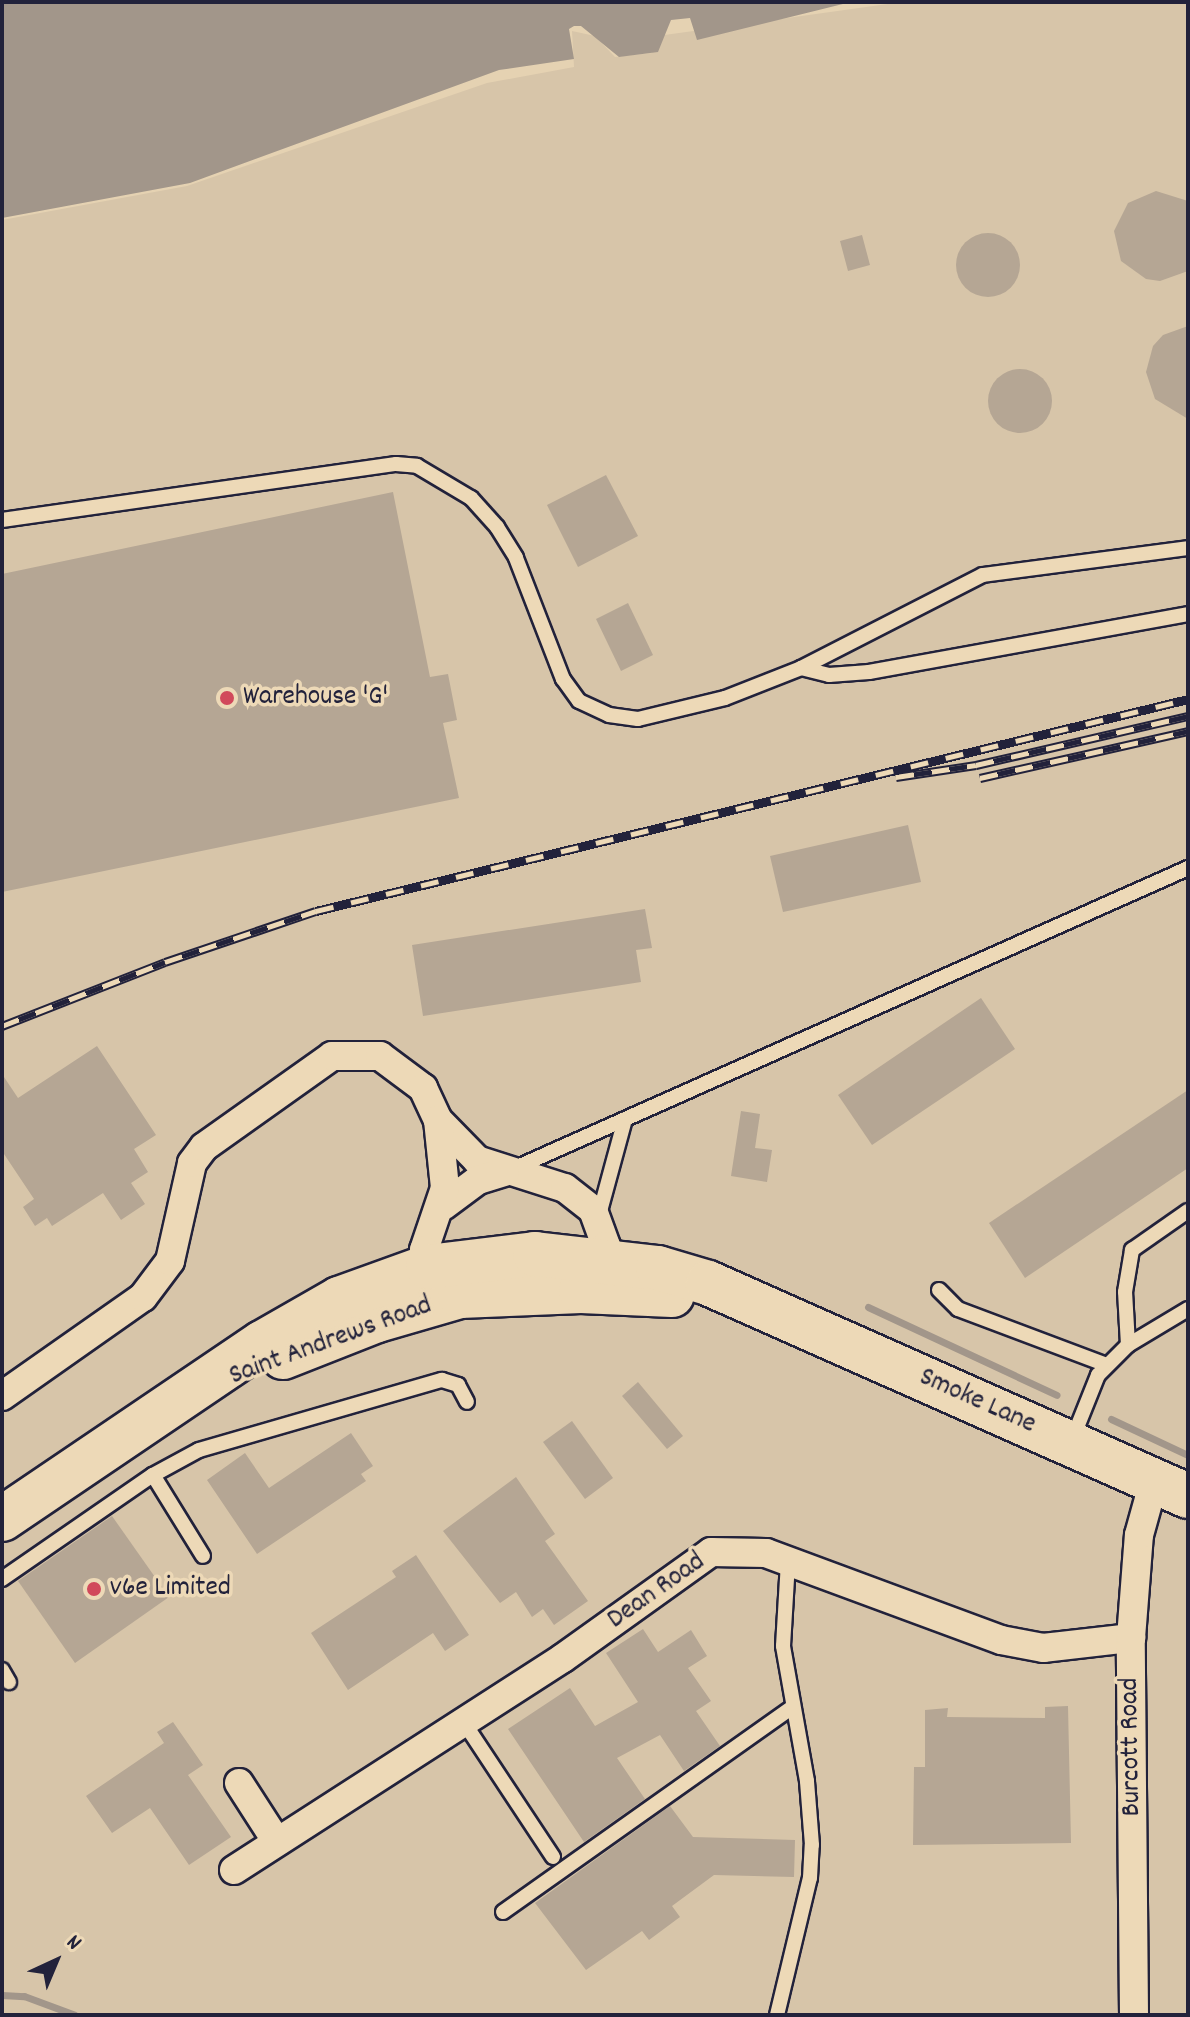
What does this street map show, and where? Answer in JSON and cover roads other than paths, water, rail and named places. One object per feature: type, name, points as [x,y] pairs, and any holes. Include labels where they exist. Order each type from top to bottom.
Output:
[{"type":"highway","name":"Saint Andrews Road","points":[[2,1519],[287,1327],[339,1299],[428,1267],[506,1254],[765,1311]]},
{"type":"highway","name":"Saint Andrews Road","points":[[174,1403],[377,1320],[459,1297],[594,1275]]},
{"type":"highway","name":"Smoke Lane","points":[[765,1311],[1171,1489]]},
{"type":"street","points":[[2,1396],[143,1297],[170,1261],[192,1163],[204,1147],[306,1071],[332,1056],[380,1056],[423,1088],[438,1120],[445,1167],[443,1206]]},
{"type":"street","points":[[438,1120],[469,1154],[505,1172],[565,1188],[598,1218],[594,1275]]},
{"type":"street","points":[[459,1297],[437,1285],[428,1267],[426,1236],[443,1206],[478,1180],[505,1172]]},
{"type":"street","name":"Burcott Road","points":[[1134,2015],[1131,1638],[1139,1535],[1171,1489]]},
{"type":"street","name":"Dean Road","points":[[234,1870],[563,1658],[711,1552],[741,1549],[788,1562],[1001,1640],[1043,1648],[1131,1638]]},
{"type":"street","points":[[239,1783],[277,1842]]},
{"type":"lane","points":[[2,520],[396,464],[417,466],[471,498],[497,527],[516,558],[555,662],[579,701],[609,715],[638,719],[725,698],[801,668],[983,575],[1188,548]]},
{"type":"lane","points":[[801,668],[829,675],[869,672],[1188,614]]},
{"type":"lane","points":[[505,1172],[1188,868]]},
{"type":"lane","points":[[598,1218],[625,1119]]},
{"type":"lane","points":[[1128,1345],[1125,1292],[1132,1250],[1188,1211]]},
{"type":"lane","points":[[939,1290],[958,1309],[1107,1365]]},
{"type":"lane","points":[[1071,1444],[1098,1375],[1128,1345],[1188,1309]]},
{"type":"lane","points":[[2,1579],[153,1475],[199,1450],[442,1380],[458,1385],[467,1402]]},
{"type":"lane","points":[[153,1475],[203,1556]]},
{"type":"lane","points":[[777,2015],[810,1878],[812,1845],[807,1781],[783,1646],[788,1562]]},
{"type":"lane","points":[[503,1912],[792,1707]]},
{"type":"lane","points":[[463,1721],[553,1857]]},
{"type":"waterway","points":[[868,1307],[1057,1395]]},
{"type":"waterway","points":[[1111,1419],[1188,1455]]},
{"type":"waterway","points":[[2,1995],[24,1996],[75,2015]]},
{"type":"railway","points":[[2,1026],[165,962],[316,911],[1188,699]]},
{"type":"railway","points":[[896,777],[976,765],[1188,716]]},
{"type":"railway","points":[[980,778],[1188,731]]},
{"type":"place","name":"Warehouse 'G'","points":[[227,698]]},
{"type":"place","name":"v6e Limited","points":[[94,1589]]}]
